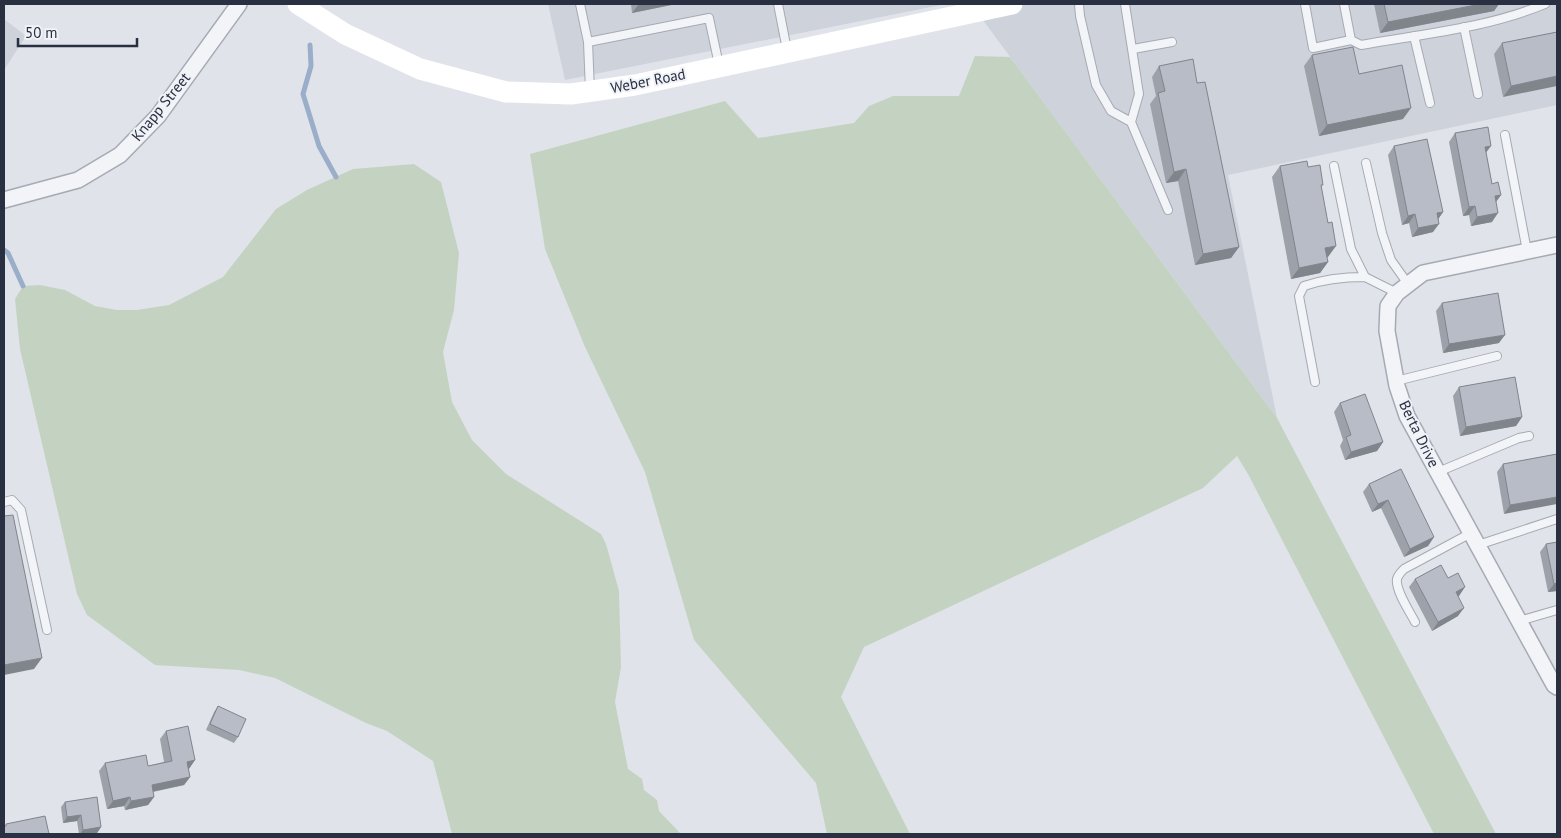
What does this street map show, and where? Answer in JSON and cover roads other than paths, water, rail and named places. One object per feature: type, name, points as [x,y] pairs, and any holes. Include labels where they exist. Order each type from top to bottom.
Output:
[{"type":"main road","name":"Weber Road","points":[[298,4],[345,34],[420,69],[506,92],[571,94],[635,85],[1012,4]]},
{"type":"street","name":"Knapp Street","points":[[4,200],[78,180],[120,155],[158,116],[239,4]]},
{"type":"street","points":[[1403,288],[1423,273],[1557,245]]},
{"type":"street","name":"Berta Drive","points":[[1403,288],[1388,306],[1387,331],[1396,381],[1407,416],[1554,685],[1557,687]]},
{"type":"lane","points":[[580,4],[588,42],[590,91]]},
{"type":"lane","points":[[778,4],[787,52]]},
{"type":"lane","points":[[1079,4],[1096,85],[1111,111],[1131,122],[1168,210]]},
{"type":"lane","points":[[1124,4],[1139,94],[1131,122]]},
{"type":"lane","points":[[1305,4],[1313,48],[1351,40],[1362,45],[1439,33],[1520,14],[1533,6],[1545,4]]},
{"type":"lane","points":[[1344,4],[1351,40]]},
{"type":"lane","points":[[588,42],[709,18],[719,66]]},
{"type":"lane","points":[[1464,27],[1478,94]]},
{"type":"lane","points":[[1414,36],[1430,103]]},
{"type":"lane","points":[[1133,49],[1172,42]]},
{"type":"lane","points":[[1505,135],[1527,252]]},
{"type":"lane","points":[[1366,163],[1382,234],[1403,288]]},
{"type":"lane","points":[[1334,166],[1351,248],[1365,277]]},
{"type":"lane","points":[[1315,382],[1299,296],[1304,286],[1320,281],[1365,277],[1403,288]]},
{"type":"lane","points":[[1396,381],[1497,356]]},
{"type":"lane","points":[[1438,472],[1528,436]]},
{"type":"lane","points":[[4,502],[12,500],[21,510],[47,630]]},
{"type":"lane","points":[[1415,622],[1398,587],[1397,579],[1404,569],[1474,539],[1557,519]]},
{"type":"lane","points":[[1519,621],[1557,610]]},
{"type":"waterway","points":[[310,45],[311,66],[303,94],[319,146],[336,177]]},
{"type":"waterway","points":[[4,250],[8,253],[23,286]]}]
